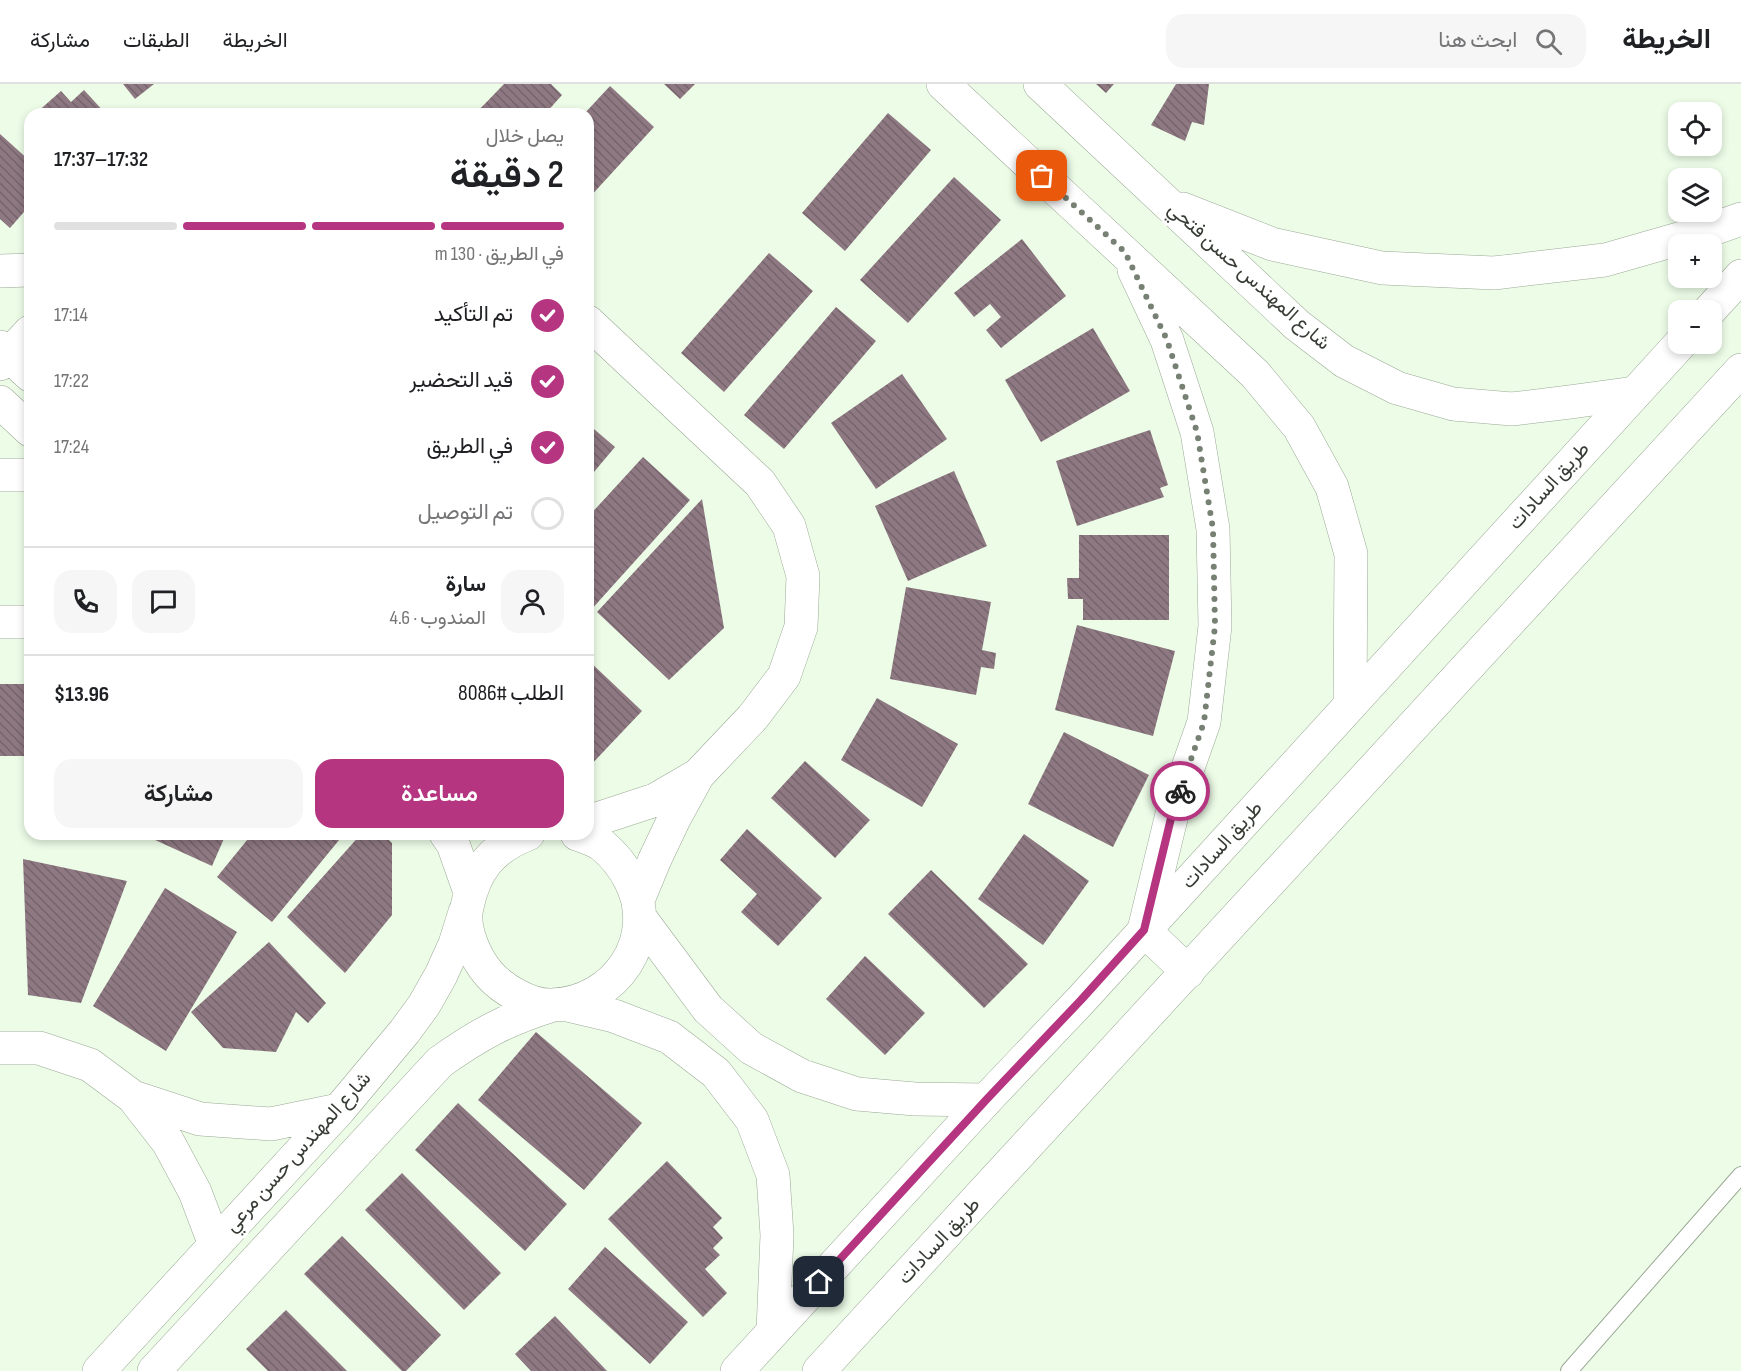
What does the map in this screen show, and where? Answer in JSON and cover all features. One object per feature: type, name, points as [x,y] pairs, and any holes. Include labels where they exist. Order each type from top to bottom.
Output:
[{"type":"street","points":[[943,84],[1255,374],[1299,427],[1332,488],[1351,554],[1350,704]]},
{"type":"street","name":"شارع المهندس حسن فتحي","points":[[1040,84],[1297,325],[1344,361],[1396,388],[1453,404],[1512,409],[1635,393]]},
{"type":"street","points":[[1168,203],[1272,244],[1382,268],[1494,273],[1605,260],[1741,219]]},
{"type":"street","points":[[1125,252],[1167,340],[1197,432],[1213,529],[1215,626],[1204,722],[1173,810],[1144,930],[1188,972]]},
{"type":"street","points":[[0,272],[24,270]]},
{"type":"street","points":[[1719,300],[1741,276]]},
{"type":"street","points":[[594,328],[760,483],[789,526],[803,576],[801,627],[784,676],[753,717],[698,775],[665,838],[640,910]]},
{"type":"street","name":"طريق السادات","points":[[736,1371],[1081,1000],[1671,354]]},
{"type":"street","name":"طريق السادات","points":[[819,1371],[1741,370]]},
{"type":"street","points":[[0,402],[24,424]]},
{"type":"street","points":[[0,475],[24,475]]},
{"type":"street","points":[[0,622],[24,622]]},
{"type":"street","points":[[594,820],[655,800],[698,775]]},
{"type":"street","points":[[450,840],[468,902],[469,939],[480,964],[499,985],[523,999],[614,1016],[669,1036],[716,1073],[752,1120],[773,1175],[777,1234],[774,1331]]},
{"type":"street","name":"شارع المهندس حسن مرعي","points":[[99,1371],[339,1110],[405,1031],[424,1005],[441,975],[455,944],[479,872],[493,854],[513,840]]},
{"type":"street","points":[[154,1371],[440,1062],[491,1028],[520,1015],[590,997],[612,981],[630,960],[639,934],[640,910],[636,891],[623,864],[600,844],[591,840]]},
{"type":"street","points":[[640,910],[708,1009],[751,1048],[802,1076],[857,1094],[915,1099],[986,1100]]},
{"type":"street","points":[[405,1031],[421,1037],[432,1048],[440,1062]]},
{"type":"street","points":[[0,1048],[39,1048],[90,1065],[133,1097],[168,1142],[195,1192],[215,1245]]},
{"type":"street","points":[[133,1097],[200,1119],[271,1124],[339,1110]]},
{"type":"lane","points":[[1569,1371],[1741,1175]]},
{"type":"building","points":[[123,84],[154,84],[135,99]]},
{"type":"building","points":[[504,84],[551,84],[562,95],[550,108],[481,108]]},
{"type":"building","points":[[664,84],[695,84],[680,99]]},
{"type":"building","points":[[1096,84],[1114,84],[1106,93]]},
{"type":"building","points":[[1176,84],[1209,84],[1204,125],[1192,122],[1185,141],[1151,125]]},
{"type":"building","points":[[610,86],[654,127],[594,192],[594,108],[590,108]]},
{"type":"building","points":[[84,90],[100,108],[42,108],[61,91],[71,102]]},
{"type":"building","points":[[888,113],[931,150],[845,251],[802,213]]},
{"type":"building","points":[[0,134],[24,156],[24,212],[10,228],[0,219]]},
{"type":"building","points":[[954,177],[1001,220],[908,323],[860,280]]},
{"type":"building","points":[[1022,239],[1066,296],[1001,348],[986,330],[1001,317],[990,304],[974,317],[954,293]]},
{"type":"building","points":[[769,253],[813,291],[724,392],[681,353]]},
{"type":"building","points":[[836,307],[876,341],[784,449],[744,415]]},
{"type":"building","points":[[1093,328],[1130,391],[1041,442],[1005,380]]},
{"type":"building","points":[[902,374],[947,439],[876,489],[831,423]]},
{"type":"building","points":[[594,429],[615,447],[594,472]]},
{"type":"building","points":[[1150,430],[1168,485],[1160,488],[1164,497],[1077,526],[1056,461]]},
{"type":"building","points":[[643,457],[690,500],[594,607],[594,510]]},
{"type":"building","points":[[954,471],[987,546],[908,581],[875,506]]},
{"type":"building","points":[[702,499],[724,628],[669,680],[597,612]]},
{"type":"building","points":[[1079,535],[1169,535],[1169,620],[1083,620],[1083,599],[1068,599],[1067,578],[1079,578]]},
{"type":"building","points":[[906,587],[991,602],[982,650],[996,653],[994,669],[981,667],[976,695],[890,679]]},
{"type":"building","points":[[1077,625],[1175,651],[1153,736],[1055,710]]},
{"type":"building","points":[[594,666],[642,711],[594,762]]},
{"type":"building","points":[[0,684],[24,684],[24,756],[0,756]]},
{"type":"building","points":[[877,698],[958,744],[922,807],[841,760]]},
{"type":"building","points":[[1064,732],[1149,775],[1113,847],[1028,804]]},
{"type":"building","points":[[805,761],[870,820],[835,858],[771,798]]},
{"type":"building","points":[[747,829],[822,898],[778,946],[741,912],[757,894],[720,860]]},
{"type":"building","points":[[1024,834],[1089,881],[1043,945],[978,899]]},
{"type":"building","points":[[155,840],[223,840],[212,866]]},
{"type":"building","points":[[247,840],[339,840],[272,922],[217,877]]},
{"type":"building","points":[[356,840],[389,840],[392,843],[392,915],[345,973],[287,917]]},
{"type":"building","points":[[23,859],[127,881],[81,1003],[28,995]]},
{"type":"building","points":[[931,870],[1028,964],[984,1008],[888,914]]},
{"type":"building","points":[[165,888],[237,932],[166,1051],[93,1006]]},
{"type":"building","points":[[269,942],[326,1003],[308,1023],[296,1012],[276,1052],[223,1048],[191,1012]]},
{"type":"building","points":[[865,956],[925,1013],[885,1055],[826,999]]},
{"type":"building","points":[[536,1032],[642,1123],[584,1190],[478,1100]]},
{"type":"building","points":[[458,1103],[567,1204],[525,1251],[415,1150]]},
{"type":"building","points":[[667,1161],[722,1218],[713,1227],[723,1238],[713,1248],[720,1255],[705,1269],[727,1293],[703,1317],[608,1219]]},
{"type":"building","points":[[402,1173],[501,1273],[464,1310],[365,1210]]},
{"type":"building","points":[[342,1236],[441,1335],[406,1371],[402,1371],[304,1274]]},
{"type":"building","points":[[605,1247],[688,1322],[650,1364],[568,1289]]},
{"type":"building","points":[[286,1310],[347,1371],[268,1371],[246,1349]]},
{"type":"building","points":[[555,1316],[607,1371],[531,1371],[515,1354]]},
{"type":"way so far","points":[[1042,176],[1125,252],[1167,340],[1197,432],[1213,529],[1215,626],[1204,722],[1180,791]]},
{"type":"route","points":[[819,1282],[1144,930],[1173,810],[1180,791]]}]
